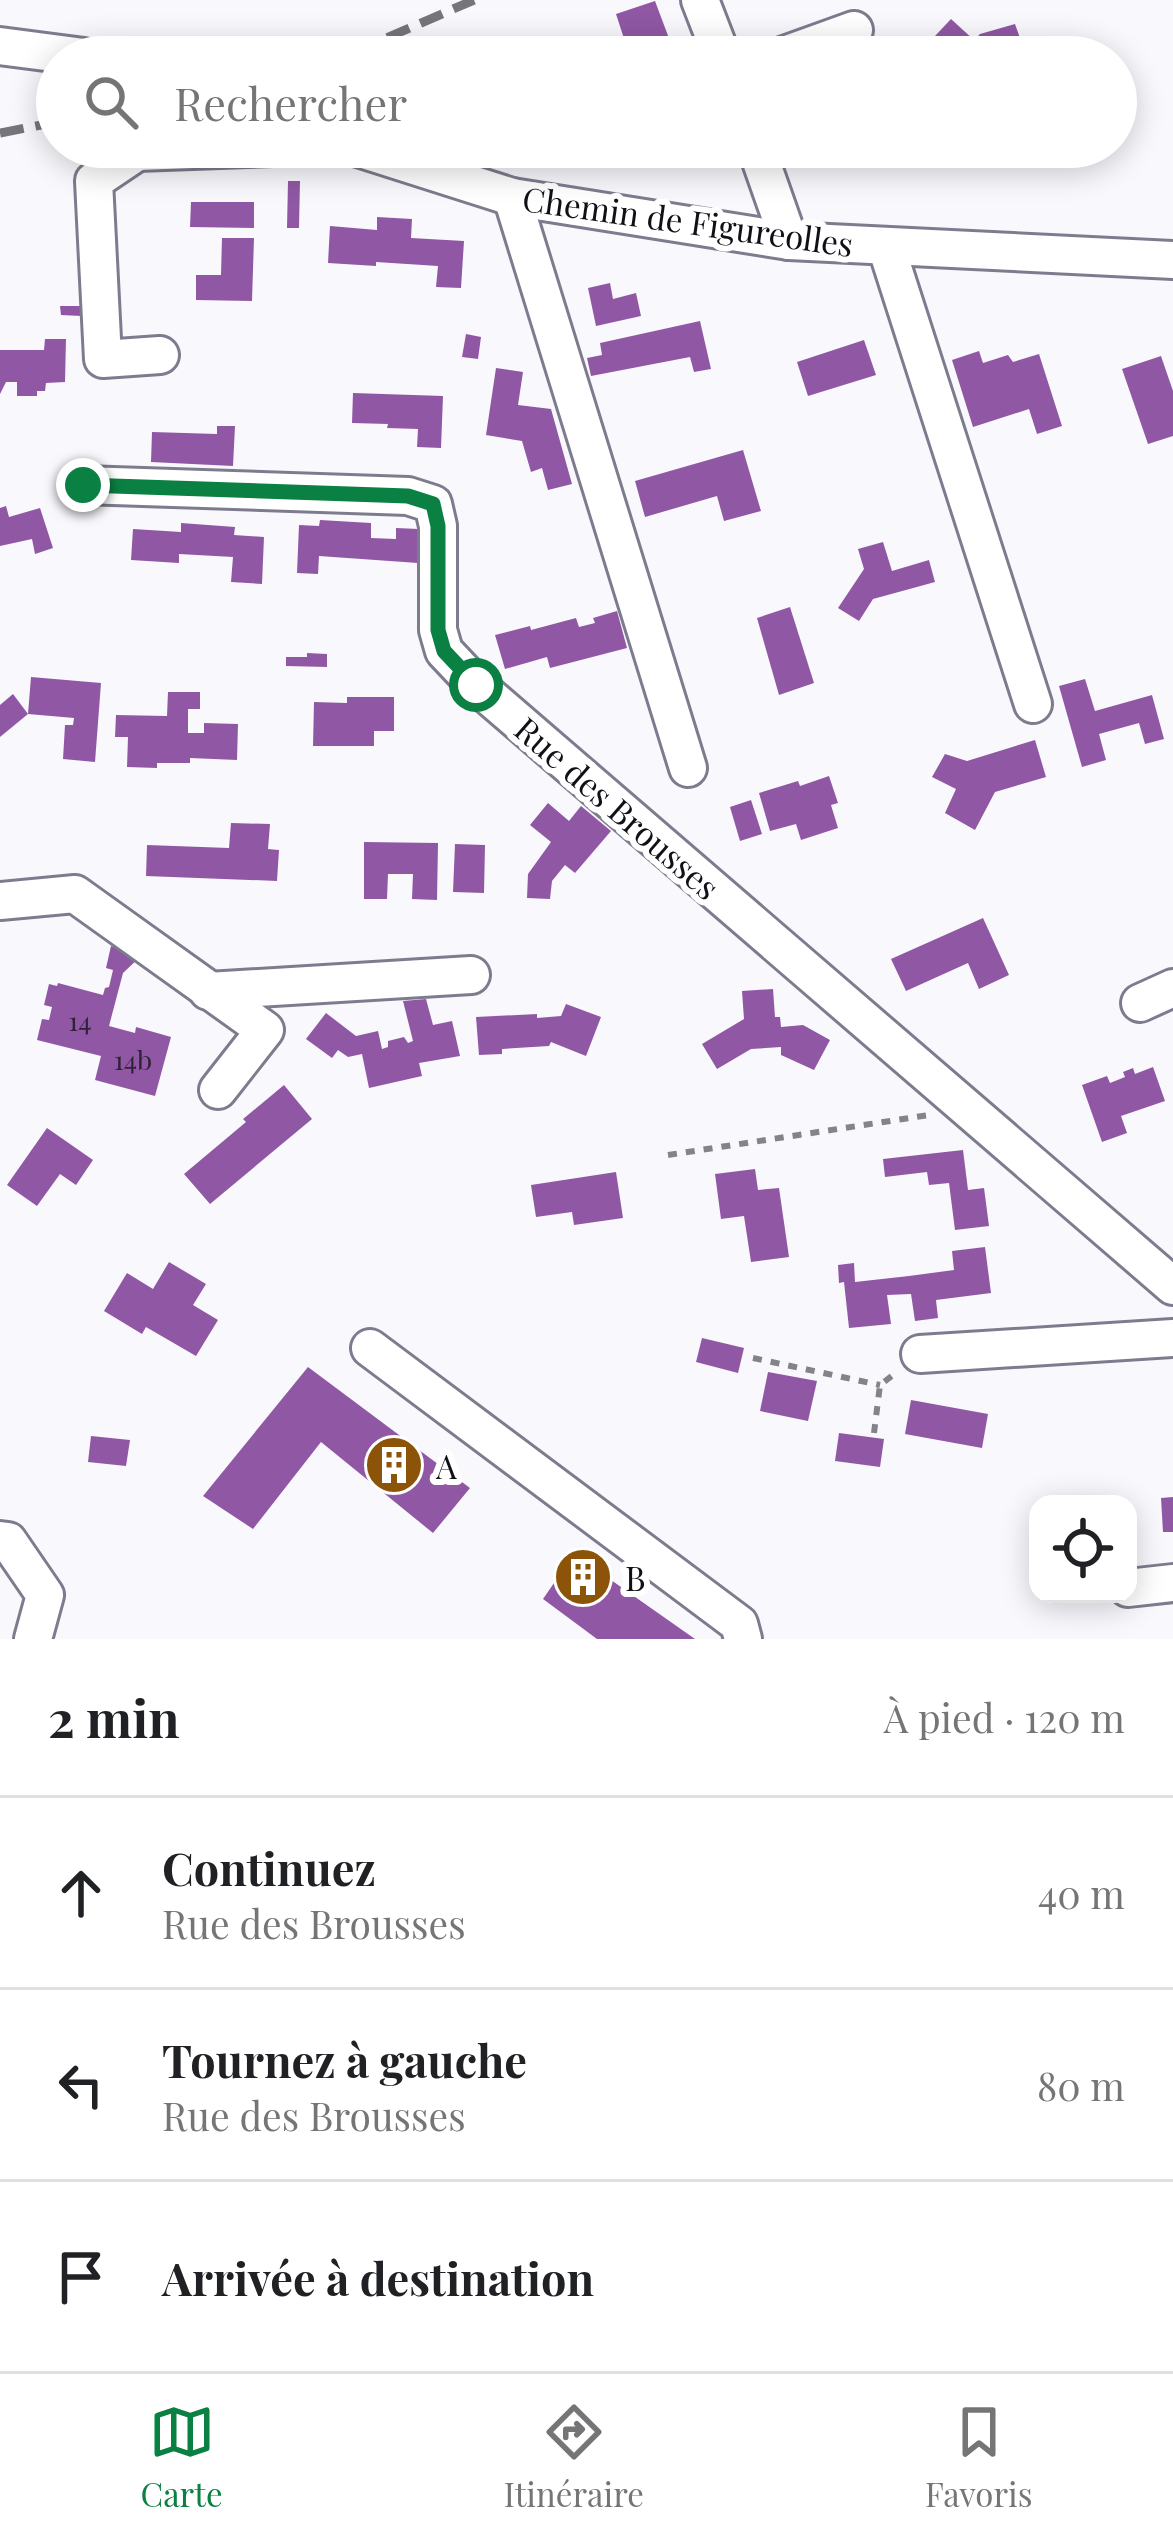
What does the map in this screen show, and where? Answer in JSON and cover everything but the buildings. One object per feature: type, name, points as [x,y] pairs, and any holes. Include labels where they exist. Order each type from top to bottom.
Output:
[{"type":"street","points":[[700,0],[714,36]]},
{"type":"street","points":[[837,36],[854,30]]},
{"type":"street","points":[[0,46],[36,51]]},
{"type":"street","points":[[111,168],[94,181],[103,358],[160,355]]},
{"type":"street","name":"Chemin de Figureolles","points":[[422,168],[512,196],[789,241],[1173,260]]},
{"type":"street","points":[[763,168],[789,241]]},
{"type":"street","points":[[512,196],[688,768]]},
{"type":"street","points":[[886,246],[1033,704]]},
{"type":"street","name":"Rue des Brousses","points":[[83,485],[408,496],[433,504],[438,526],[438,630],[444,651],[476,685],[1173,1286]]},
{"type":"street","points":[[0,901],[75,894],[265,1030],[218,1090]]},
{"type":"street","points":[[208,991],[471,976]]},
{"type":"street","points":[[920,1354],[1173,1338]]},
{"type":"street","points":[[370,1348],[739,1624],[743,1639]]},
{"type":"street","points":[[0,1540],[8,1541],[45,1595],[33,1639]]},
{"type":"street","points":[[1137,1587],[1173,1583]]},
{"type":"path","points":[[668,1154],[968,1109]]},
{"type":"path","points":[[874,1433],[880,1384],[920,1354]]},
{"type":"path","points":[[753,1358],[880,1384]]},
{"type":"railway","points":[[391,36],[474,0]]},
{"type":"railway","points":[[0,133],[36,126]]},
{"type":"place","name":"A","points":[[394,1465]]},
{"type":"place","name":"B","points":[[583,1577]]},
{"type":"route","points":[[83,485],[408,496],[433,504],[438,526],[438,630],[444,651],[476,685]]}]
